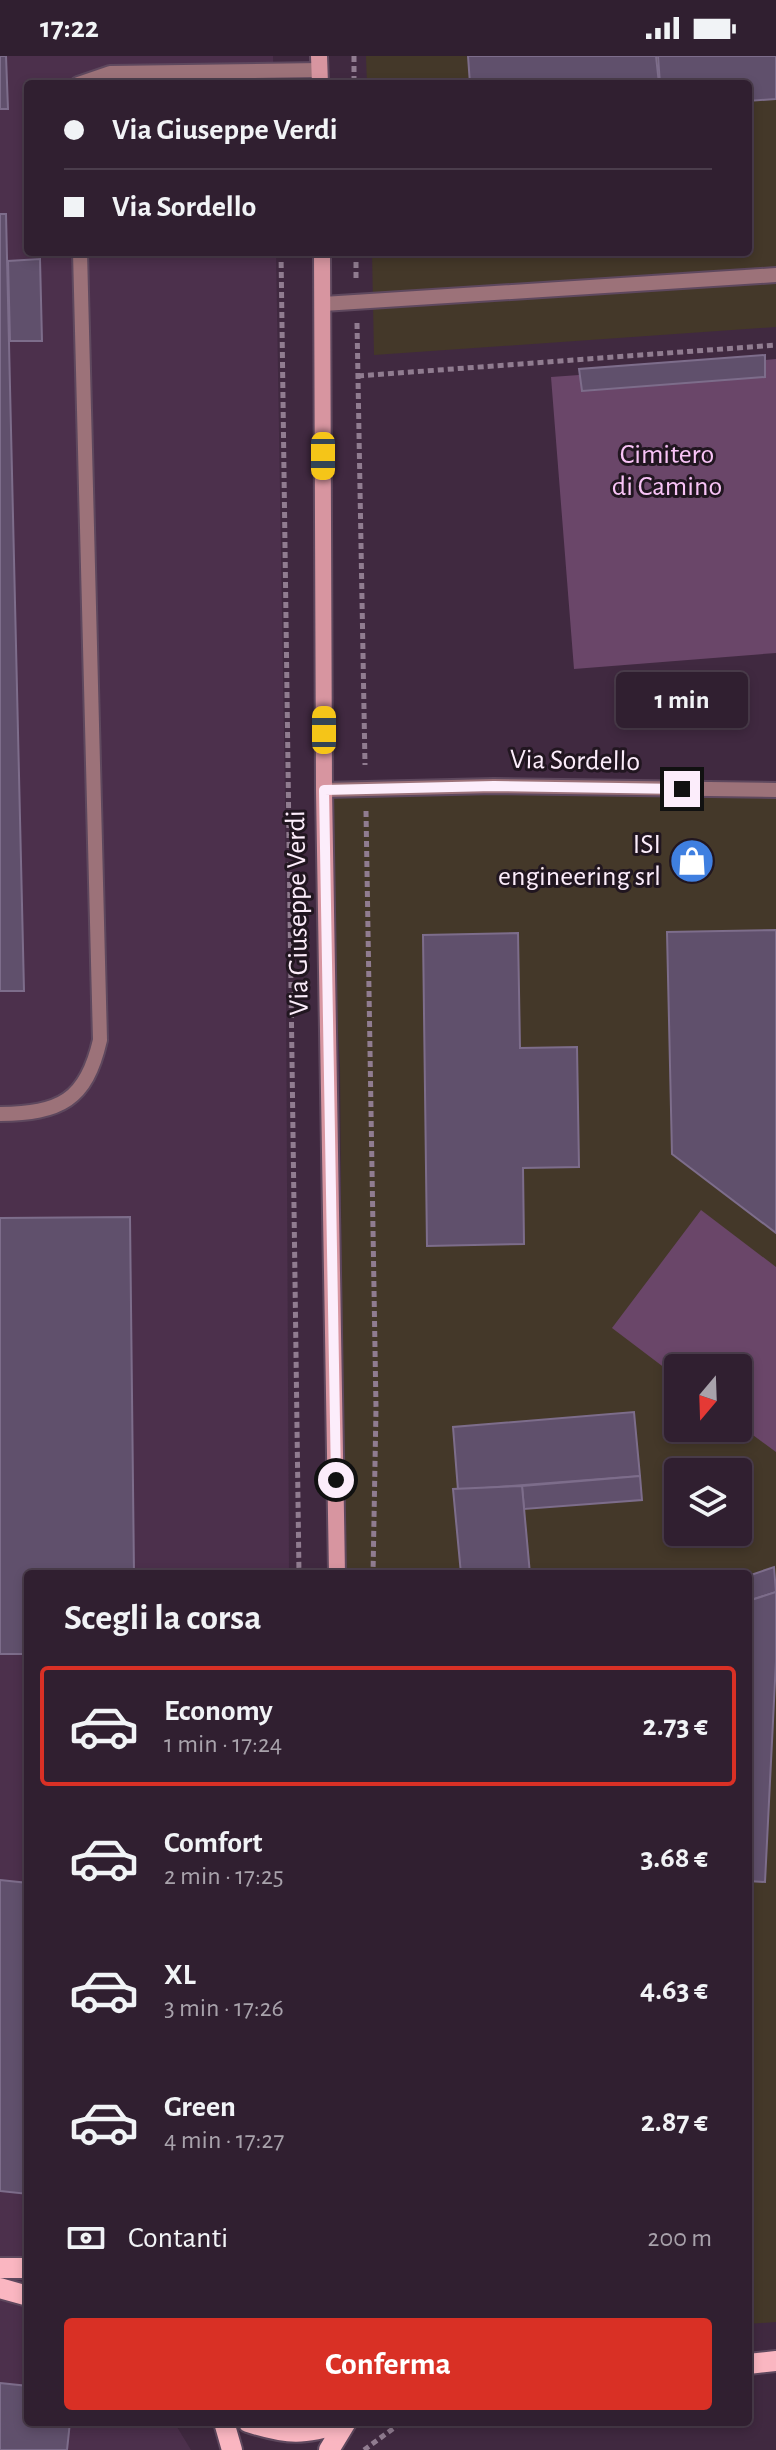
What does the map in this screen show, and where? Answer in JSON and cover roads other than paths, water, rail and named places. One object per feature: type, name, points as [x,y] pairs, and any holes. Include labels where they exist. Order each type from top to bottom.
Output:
[{"type":"main road","name":"Via Giuseppe Verdi","points":[[322,256],[324,790],[337,1570]]},
{"type":"main road","points":[[0,2268],[24,2268]]},
{"type":"main road","points":[[0,2288],[24,2295]]},
{"type":"main road","points":[[752,2364],[776,2361]]},
{"type":"main road","points":[[225,2426],[232,2450]]},
{"type":"main road","points":[[260,2426],[279,2432],[313,2432],[332,2426]]},
{"type":"main road","points":[[329,2450],[343,2426]]},
{"type":"lane","points":[[90,80],[110,73],[320,70]]},
{"type":"lane","points":[[0,1114],[32,1114],[62,1104],[82,1086],[94,1065],[100,1040],[80,256]]},
{"type":"lane","points":[[323,304],[776,275]]},
{"type":"lane","name":"Via Sordello","points":[[324,790],[494,786],[776,790]]},
{"type":"place","name":"ISI engineering srl","points":[[692,861]]},
{"type":"park label","name":"Cimitero di Camino","points":[[667,471]]}]
